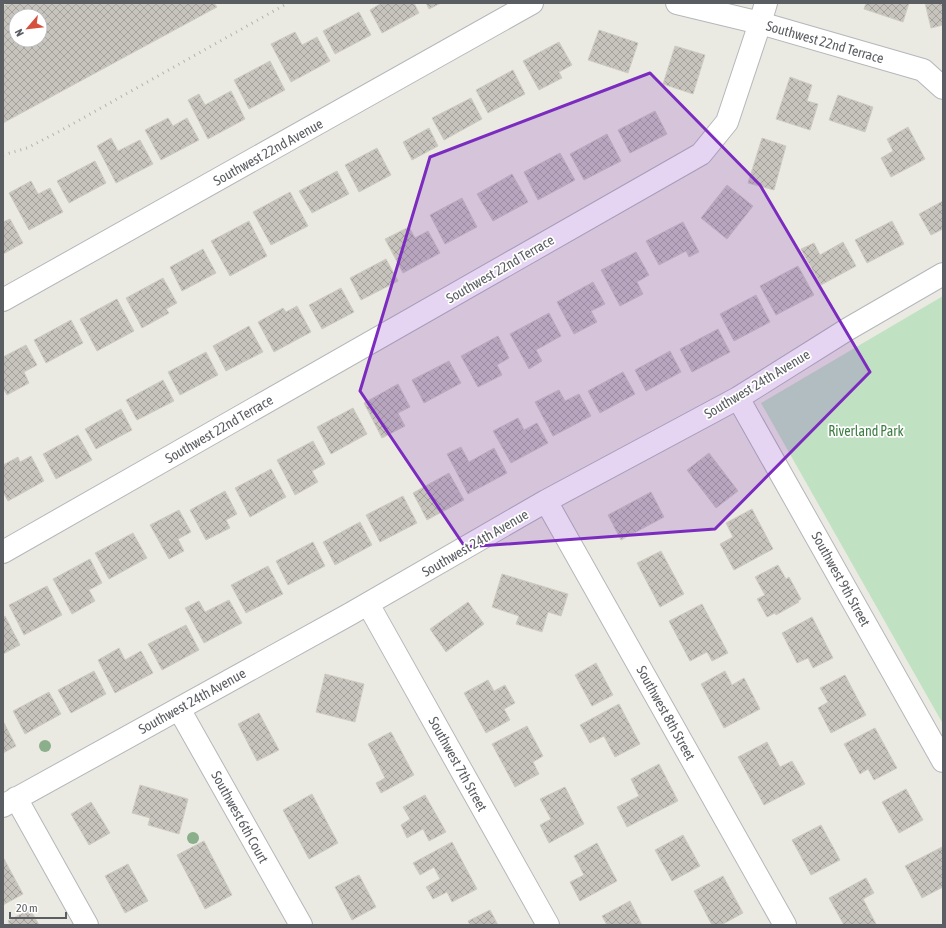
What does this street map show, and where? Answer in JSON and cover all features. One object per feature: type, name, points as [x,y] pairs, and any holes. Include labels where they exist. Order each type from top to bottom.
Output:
[{"type":"street","name":"Southwest 22nd Avenue","points":[[3,300],[532,3]]},
{"type":"street","points":[[677,3],[763,13]]},
{"type":"street","name":"Southwest 22nd Terrace","points":[[3,552],[701,154],[727,122],[763,13],[923,70],[943,88]]},
{"type":"street","name":"Southwest 24th Avenue","points":[[9,802],[368,604],[546,501],[738,398],[848,329],[943,274]]},
{"type":"street","name":"Southwest 9th Street","points":[[738,398],[943,761]]},
{"type":"street","name":"Southwest 8th Street","points":[[546,501],[785,925]]},
{"type":"street","name":"Southwest 7th Street","points":[[368,604],[548,925]]},
{"type":"street","name":"Southwest 6th Court","points":[[179,709],[301,925]]},
{"type":"street","points":[[9,802],[87,925]]},
{"type":"highlighted area","points":[[650,73],[760,185],[870,372],[715,529],[465,547],[360,391],[430,157]]},
{"type":"green space","name":"Riverland Park","points":[[943,296],[943,724],[761,403]]},
{"type":"building","points":[[9,3],[214,3],[217,7],[3,123],[3,6]]},
{"type":"building","points":[[382,3],[414,3],[419,13],[382,33],[370,10]]},
{"type":"building","points":[[426,3],[441,3],[429,9]]},
{"type":"building","points":[[866,3],[909,3],[903,22],[864,9]]},
{"type":"building","points":[[925,3],[943,3],[943,25],[931,28]]},
{"type":"building","points":[[359,12],[371,35],[335,54],[323,31]]},
{"type":"building","points":[[599,30],[638,43],[628,73],[588,60]]},
{"type":"building","points":[[295,32],[302,45],[317,37],[330,61],[291,82],[271,44]]},
{"type":"building","points":[[559,42],[572,65],[559,72],[562,78],[539,90],[523,61]]},
{"type":"building","points":[[675,46],[705,55],[693,94],[663,84]]},
{"type":"building","points":[[270,61],[285,90],[249,109],[234,80]]},
{"type":"building","points":[[513,70],[525,94],[488,113],[476,90]]},
{"type":"building","points":[[790,77],[812,85],[807,101],[818,104],[810,130],[776,119]]},
{"type":"building","points":[[231,91],[245,119],[208,139],[188,100],[199,94],[205,105]]},
{"type":"building","points":[[838,95],[873,107],[865,132],[829,120]]},
{"type":"building","points":[[471,98],[482,119],[444,140],[432,118]]},
{"type":"building","points":[[655,111],[667,134],[630,153],[618,130]]},
{"type":"building","points":[[168,118],[173,126],[187,118],[199,140],[161,160],[145,130]]},
{"type":"building","points":[[908,127],[925,159],[891,177],[881,158],[893,151],[887,139]]},
{"type":"building","points":[[429,128],[438,146],[412,160],[403,142]]},
{"type":"building","points":[[607,134],[621,161],[584,180],[570,154]]},
{"type":"building","points":[[111,138],[118,151],[140,140],[153,164],[116,183],[97,146]]},
{"type":"building","points":[[762,138],[786,146],[774,190],[748,183]]},
{"type":"building","points":[[377,148],[391,175],[359,192],[345,165]]},
{"type":"building","points":[[560,153],[575,180],[538,200],[524,172]]},
{"type":"building","points":[[95,161],[106,183],[69,203],[57,181]]},
{"type":"building","points":[[337,171],[349,194],[312,213],[299,191]]},
{"type":"building","points":[[512,174],[528,202],[493,221],[477,194]]},
{"type":"building","points":[[31,181],[38,194],[50,188],[63,212],[29,230],[9,193]]},
{"type":"building","points":[[727,185],[753,206],[727,239],[701,218]]},
{"type":"building","points":[[290,192],[308,226],[271,245],[253,212]]},
{"type":"building","points":[[462,198],[477,227],[445,244],[430,215]]},
{"type":"building","points":[[943,201],[943,229],[931,235],[919,214]]},
{"type":"building","points":[[10,219],[23,243],[3,254],[3,222]]},
{"type":"building","points":[[249,221],[267,256],[230,276],[211,241]]},
{"type":"building","points":[[892,221],[904,244],[867,263],[855,240]]},
{"type":"building","points":[[683,222],[699,252],[689,257],[686,251],[659,265],[646,241]]},
{"type":"building","points":[[409,227],[415,238],[428,231],[440,253],[403,273],[385,239]]},
{"type":"building","points":[[843,242],[856,266],[821,285],[801,249],[814,243],[820,255]]},
{"type":"building","points":[[203,249],[216,273],[182,291],[170,267]]},
{"type":"building","points":[[636,252],[649,275],[637,282],[643,294],[620,306],[601,270]]},
{"type":"building","points":[[386,259],[398,281],[361,300],[350,278]]},
{"type":"building","points":[[798,266],[814,295],[776,315],[760,286]]},
{"type":"building","points":[[163,278],[177,303],[166,309],[169,313],[142,328],[126,298]]},
{"type":"building","points":[[593,282],[605,304],[591,311],[597,322],[574,334],[557,302]]},
{"type":"building","points":[[341,288],[354,312],[322,329],[309,305]]},
{"type":"building","points":[[756,295],[770,322],[734,341],[720,314]]},
{"type":"building","points":[[117,299],[134,331],[97,351],[80,319]]},
{"type":"building","points":[[297,306],[311,332],[274,352],[258,322],[283,308],[286,312]]},
{"type":"building","points":[[549,313],[561,336],[536,350],[542,361],[529,369],[510,334]]},
{"type":"building","points":[[71,320],[83,343],[46,363],[34,340]]},
{"type":"building","points":[[249,326],[263,352],[226,371],[213,346]]},
{"type":"building","points":[[718,329],[730,352],[692,372],[680,349]]},
{"type":"building","points":[[498,336],[509,358],[497,365],[502,375],[478,387],[461,356]]},
{"type":"building","points":[[26,345],[37,365],[24,372],[29,383],[7,395],[3,388],[3,357]]},
{"type":"building","points":[[670,351],[681,372],[646,391],[635,370]]},
{"type":"building","points":[[206,352],[218,375],[180,395],[168,372]]},
{"type":"building","points":[[449,361],[461,383],[424,403],[412,380]]},
{"type":"building","points":[[623,372],[635,394],[600,413],[588,391]]},
{"type":"building","points":[[163,380],[174,401],[137,420],[126,400]]},
{"type":"building","points":[[398,384],[410,407],[398,413],[405,426],[382,438],[364,403]]},
{"type":"building","points":[[559,390],[565,401],[579,394],[591,416],[553,436],[535,402]]},
{"type":"building","points":[[353,408],[367,434],[331,454],[317,427]]},
{"type":"building","points":[[121,409],[132,430],[96,449],[85,429]]},
{"type":"building","points":[[518,418],[524,430],[537,423],[548,443],[511,463],[493,431]]},
{"type":"building","points":[[78,435],[92,460],[56,479],[43,454]]},
{"type":"building","points":[[313,441],[325,464],[312,471],[318,482],[295,495],[277,460]]},
{"type":"building","points":[[461,447],[469,462],[494,448],[507,473],[468,494],[447,454]]},
{"type":"building","points":[[709,453],[738,491],[716,508],[687,470]]},
{"type":"building","points":[[31,456],[44,481],[8,501],[3,492],[3,465],[18,457],[20,462]]},
{"type":"building","points":[[271,469],[286,497],[250,517],[235,488]]},
{"type":"building","points":[[449,473],[464,500],[427,520],[413,493]]},
{"type":"building","points":[[225,491],[237,514],[226,520],[230,528],[206,540],[190,510]]},
{"type":"building","points":[[651,492],[664,517],[621,540],[608,515]]},
{"type":"building","points":[[403,496],[417,523],[380,542],[366,515]]},
{"type":"building","points":[[752,509],[773,549],[734,570],[720,544],[733,537],[726,523]]},
{"type":"building","points":[[179,510],[191,532],[178,539],[184,551],[169,559],[150,525]]},
{"type":"building","points":[[360,522],[372,545],[335,565],[323,542]]},
{"type":"building","points":[[133,533],[147,558],[109,579],[95,553]]},
{"type":"building","points":[[313,542],[325,566],[288,585],[276,561]]},
{"type":"building","points":[[661,551],[684,594],[660,607],[637,563]]},
{"type":"building","points":[[90,559],[102,583],[89,590],[95,601],[72,614],[53,579]]},
{"type":"building","points":[[778,565],[786,579],[789,577],[801,599],[798,601],[799,602],[776,615],[775,613],[767,617],[757,599],[765,595],[755,577]]},
{"type":"building","points":[[268,566],[283,594],[246,613],[231,585]]},
{"type":"building","points":[[502,574],[568,594],[561,616],[548,612],[542,632],[516,624],[519,616],[492,607]]},
{"type":"building","points":[[47,586],[62,615],[24,635],[9,605]]},
{"type":"building","points":[[229,600],[242,623],[204,643],[185,608],[199,601],[205,612]]},
{"type":"building","points":[[468,602],[484,624],[446,652],[430,629]]},
{"type":"building","points":[[702,604],[728,653],[712,661],[707,652],[690,661],[669,621]]},
{"type":"building","points":[[5,616],[20,645],[3,654],[3,617]]},
{"type":"building","points":[[812,617],[833,658],[813,668],[808,658],[797,663],[782,633]]},
{"type":"building","points":[[186,625],[199,650],[162,670],[148,644]]},
{"type":"building","points":[[119,648],[125,660],[141,651],[153,673],[115,693],[98,660]]},
{"type":"building","points":[[596,663],[613,695],[592,706],[575,675]]},
{"type":"building","points":[[94,671],[106,694],[71,713],[58,690]]},
{"type":"building","points":[[725,671],[732,685],[744,678],[760,709],[724,728],[701,684]]},
{"type":"building","points":[[325,674],[364,684],[355,722],[316,712]]},
{"type":"building","points":[[845,675],[866,715],[831,733],[818,708],[828,702],[820,688]]},
{"type":"building","points":[[488,680],[494,691],[505,685],[515,703],[504,709],[510,720],[486,733],[464,693]]},
{"type":"building","points":[[49,692],[61,714],[25,734],[13,711]]},
{"type":"building","points":[[619,704],[640,744],[615,757],[604,736],[590,743],[580,725]]},
{"type":"building","points":[[259,713],[279,750],[257,761],[238,724]]},
{"type":"building","points":[[3,721],[16,746],[3,753]]},
{"type":"building","points":[[527,726],[543,756],[533,762],[539,774],[515,787],[492,744]]},
{"type":"building","points":[[875,728],[897,768],[874,780],[868,769],[860,774],[844,744]]},
{"type":"building","points":[[391,732],[414,775],[381,793],[376,783],[385,778],[368,744]]},
{"type":"building","points":[[767,742],[780,767],[792,761],[805,784],[764,805],[738,757]]},
{"type":"building","points":[[659,764],[678,801],[627,827],[617,807],[639,796],[631,779]]},
{"type":"building","points":[[140,785],[188,799],[179,834],[148,825],[150,818],[132,813]]},
{"type":"building","points":[[565,787],[584,824],[549,843],[540,825],[551,819],[540,799]]},
{"type":"building","points":[[906,789],[923,820],[899,833],[882,802]]},
{"type":"building","points":[[312,794],[338,843],[309,859],[283,810]]},
{"type":"building","points":[[425,795],[446,832],[429,841],[423,829],[407,838],[401,825],[410,819],[403,807]]},
{"type":"building","points":[[91,802],[110,833],[89,845],[71,814]]},
{"type":"building","points":[[821,825],[840,860],[811,875],[792,840]]},
{"type":"building","points":[[683,835],[700,866],[672,881],[655,850]]},
{"type":"building","points":[[204,841],[232,895],[205,909],[177,855]]},
{"type":"building","points":[[452,842],[477,889],[452,902],[447,892],[433,899],[426,887],[440,879],[434,867],[420,875],[413,863]]},
{"type":"building","points":[[597,843],[617,881],[580,901],[570,882],[584,875],[574,856]]},
{"type":"building","points":[[942,847],[943,887],[922,898],[905,866]]},
{"type":"building","points":[[3,857],[23,894],[3,905]]},
{"type":"building","points":[[128,864],[148,901],[125,913],[105,876]]},
{"type":"building","points":[[359,875],[376,907],[352,920],[335,887]]},
{"type":"building","points":[[723,876],[743,913],[721,925],[712,925],[694,891]]},
{"type":"building","points":[[866,878],[874,893],[863,899],[876,924],[844,925],[829,898]]},
{"type":"building","points":[[630,901],[642,925],[607,925],[602,916]]},
{"type":"building","points":[[30,909],[39,925],[10,925],[8,921]]},
{"type":"building","points":[[490,910],[498,925],[470,925],[468,921]]},
{"type":"railway","points":[[3,155],[27,148],[60,131],[288,3]]}]
